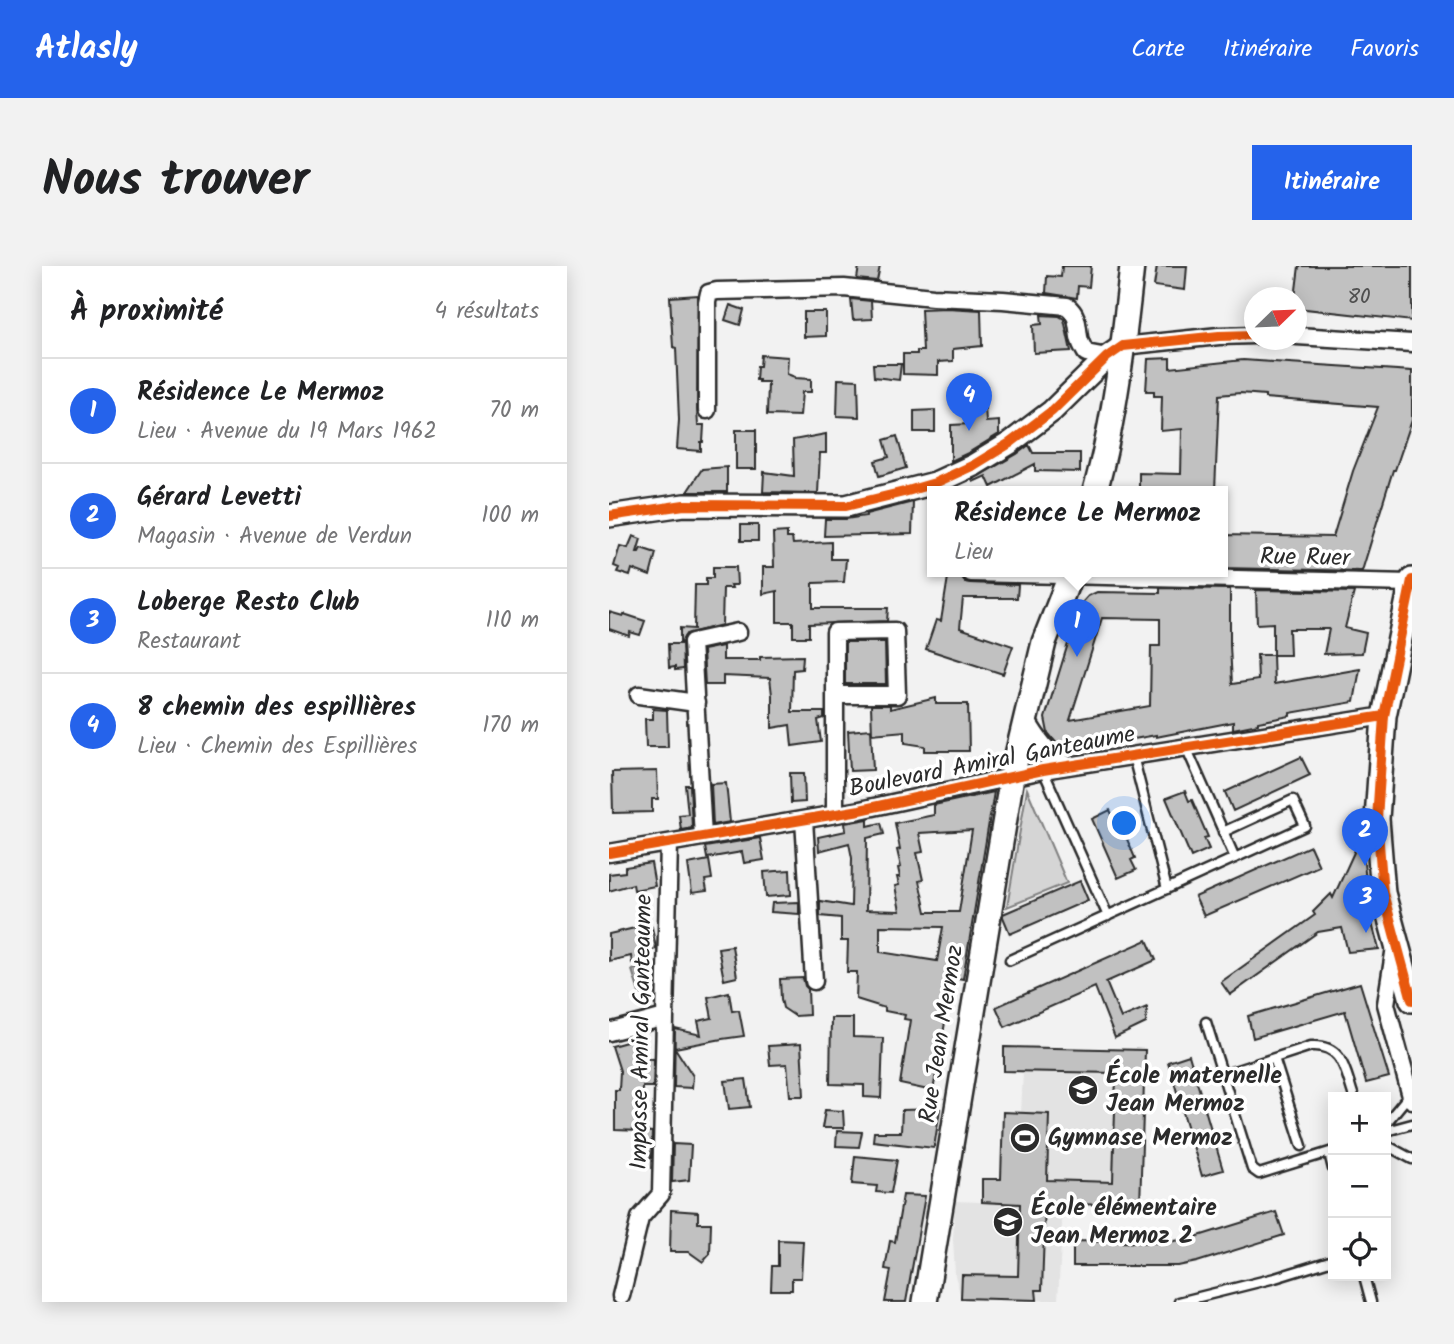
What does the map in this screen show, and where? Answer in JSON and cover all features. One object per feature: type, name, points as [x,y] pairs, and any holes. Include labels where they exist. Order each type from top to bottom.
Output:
[{"type":"main road","points":[[1096,486],[1101,468],[1115,352],[1132,266]]},
{"type":"main road","name":"Rue Jean Mermoz","points":[[925,1302],[1012,776],[1044,642],[1070,577]]},
{"type":"main road","points":[[1412,582],[1384,716],[1377,820],[1383,893],[1412,1000]]},
{"type":"street","points":[[706,410],[707,302],[709,293],[717,291],[844,288],[1067,306],[1076,317],[1079,341],[1086,353],[1115,352],[1219,336],[1244,335]]},
{"type":"street","points":[[1307,336],[1412,343]]},
{"type":"street","points":[[609,516],[684,505],[846,506],[935,483],[974,465],[1010,443],[1052,411],[1115,352]]},
{"type":"street","name":"Rue Ruer","points":[[1187,577],[1412,582]]},
{"type":"street","points":[[835,695],[897,695],[895,631],[835,632],[835,695],[835,814]]},
{"type":"street","points":[[703,837],[692,642],[738,632]]},
{"type":"street","points":[[639,695],[696,703]]},
{"type":"street","name":"Boulevard Amiral Ganteaume","points":[[609,853],[860,810],[1043,770],[1384,716]]},
{"type":"street","points":[[1025,719],[1040,743],[1052,756],[1068,766]]},
{"type":"street","points":[[804,820],[814,981]]},
{"type":"street","name":"Impasse Amiral Ganteaume","points":[[621,1296],[640,1218],[661,1194],[669,843]]},
{"type":"street","points":[[1396,945],[1386,1004],[1411,1097]]},
{"type":"street","points":[[609,1032],[664,1017]]},
{"type":"lane","points":[[1186,747],[1235,858]]},
{"type":"lane","points":[[1133,755],[1167,889]]},
{"type":"lane","points":[[1043,770],[1108,916]]},
{"type":"lane","points":[[1010,960],[1305,826],[1293,800],[1223,832]]},
{"type":"lane","points":[[1206,1022],[1252,1169],[1259,1174],[1328,1153]]},
{"type":"lane","points":[[1222,1075],[1320,1045],[1331,1048],[1342,1062],[1352,1092]]},
{"type":"lane","points":[[1274,1058],[1302,1146]]},
{"type":"lane","points":[[1391,1118],[1411,1097]]},
{"type":"lane","points":[[1391,1130],[1412,1124]]},
{"type":"lane","points":[[1391,1148],[1412,1159]]},
{"type":"lane","points":[[1179,1302],[1328,1262]]},
{"type":"lane","points":[[1365,1281],[1371,1302]]},
{"type":"shaded area","points":[[1027,789],[1067,883],[1007,907]]},
{"type":"shaded area","points":[[647,966],[653,993],[640,996],[632,970]]},
{"type":"shaded area","points":[[1004,1047],[1145,1050],[1140,1206],[1063,1204],[1058,1301],[961,1298],[955,1275],[955,1201],[981,1202],[982,1179],[1004,1179],[1047,1168],[1049,1114],[1021,1113],[1023,1072],[1004,1071]]},
{"type":"building","points":[[859,266],[880,266],[877,281],[857,279]]},
{"type":"building","points":[[1062,266],[1091,266],[1089,287],[1078,286],[1077,298],[1046,293],[1047,276],[1061,277]]},
{"type":"building","points":[[1157,266],[1187,266],[1185,290],[1154,286]]},
{"type":"building","points":[[1299,266],[1412,266],[1412,321],[1307,309],[1307,287],[1296,287]]},
{"type":"building","points":[[698,295],[697,410],[698,425],[704,425],[701,451],[677,449],[679,420],[676,348],[673,347],[670,297]]},
{"type":"building","points":[[851,299],[871,301],[872,319],[853,320]]},
{"type":"building","points":[[730,305],[744,310],[740,325],[725,320]]},
{"type":"building","points":[[921,309],[981,310],[982,346],[953,349],[953,361],[938,362],[938,375],[903,374],[903,354],[923,351]]},
{"type":"building","points":[[804,312],[826,312],[826,336],[804,337]]},
{"type":"building","points":[[1041,315],[1064,319],[1071,351],[1034,353],[1033,325],[1042,324]]},
{"type":"building","points":[[761,355],[788,357],[787,374],[795,378],[811,379],[811,392],[802,392],[800,416],[767,415],[768,382],[756,380]]},
{"type":"building","points":[[1170,358],[1170,368],[1243,360],[1412,371],[1412,420],[1393,470],[1362,571],[1228,568],[1228,535],[1333,537],[1353,471],[1378,407],[1265,398],[1265,395],[1240,393],[1219,395],[1215,486],[1139,486],[1139,473],[1181,474],[1182,429],[1161,431],[1162,396],[1154,396],[1154,391],[1146,391],[1148,359]]},
{"type":"building","points":[[873,364],[901,364],[899,380],[874,377]]},
{"type":"building","points":[[838,379],[858,380],[859,417],[837,416]]},
{"type":"building","points":[[985,407],[986,422],[999,421],[999,434],[951,461],[951,425],[970,424],[970,408]]},
{"type":"building","points":[[935,410],[935,432],[914,432],[914,411]]},
{"type":"building","points":[[736,430],[756,430],[756,469],[736,469]]},
{"type":"building","points":[[826,434],[826,453],[820,453],[818,493],[763,492],[764,472],[794,476],[793,440]]},
{"type":"building","points":[[897,436],[906,468],[879,476],[875,461],[889,457],[884,440]]},
{"type":"building","points":[[1029,445],[1033,453],[1080,453],[1080,472],[1035,471],[1035,464],[993,486],[986,476],[973,482],[972,480]]},
{"type":"building","points":[[727,467],[727,492],[687,492],[702,469]]},
{"type":"building","points":[[913,502],[912,534],[824,536],[825,519],[866,516]]},
{"type":"building","points":[[741,525],[758,525],[758,541],[741,541]]},
{"type":"building","points":[[787,532],[787,538],[792,538],[793,544],[831,542],[831,559],[846,559],[844,582],[813,583],[813,608],[888,608],[887,621],[809,624],[809,637],[793,637],[793,622],[777,622],[777,591],[763,594],[763,567],[774,567],[773,533]]},
{"type":"building","points":[[633,536],[641,539],[637,552],[641,548],[656,553],[650,576],[632,569],[630,576],[617,572],[619,568],[614,566],[620,546],[628,548]]},
{"type":"building","points":[[713,567],[736,567],[737,585],[723,588],[722,625],[686,634],[682,642],[683,669],[669,668],[668,644],[680,644],[680,628],[694,629],[695,585],[706,585],[706,578],[713,578]]},
{"type":"building","points":[[948,577],[962,577],[965,582],[970,583],[1018,585],[1017,598],[963,598],[960,628],[1013,646],[1003,674],[926,649],[936,620],[941,621]]},
{"type":"building","points":[[1160,588],[1230,589],[1232,684],[1258,680],[1257,655],[1273,655],[1274,684],[1360,669],[1354,702],[1290,713],[1290,716],[1233,729],[1233,722],[1074,750],[1058,745],[1048,733],[1045,718],[1080,605],[1088,596],[1097,592],[1160,593]],"holes":[[[1102,618],[1160,619],[1160,646],[1151,646],[1150,706],[1070,720]]]},
{"type":"building","points":[[1256,590],[1354,592],[1345,628],[1366,633],[1362,653],[1324,654],[1329,629],[1289,629],[1290,655],[1273,655],[1273,623],[1257,624]]},
{"type":"building","points":[[609,612],[645,621],[640,635],[630,632],[629,636],[609,629]]},
{"type":"building","points":[[845,642],[885,642],[886,684],[845,684]]},
{"type":"building","points":[[723,646],[723,660],[803,656],[802,669],[793,670],[792,712],[824,712],[824,718],[818,720],[821,742],[792,746],[790,725],[772,728],[770,678],[723,676],[723,685],[705,685],[703,650]]},
{"type":"building","points":[[936,698],[936,704],[968,704],[969,751],[925,751],[925,746],[905,743],[905,731],[872,734],[871,705],[890,705],[890,709]]},
{"type":"building","points":[[653,709],[667,710],[668,747],[646,747],[645,719],[653,719]]},
{"type":"building","points":[[871,729],[873,770],[850,771],[848,731]]},
{"type":"building","points":[[1301,757],[1310,775],[1233,811],[1225,792]]},
{"type":"building","points":[[657,771],[658,799],[652,799],[652,812],[613,813],[612,772]]},
{"type":"building","points":[[790,773],[804,773],[805,802],[791,803]]},
{"type":"building","points":[[726,783],[730,822],[713,825],[711,784]]},
{"type":"building","points":[[685,785],[690,785],[692,828],[681,830],[679,815],[688,814]]},
{"type":"building","points":[[1185,791],[1189,801],[1192,800],[1208,837],[1204,838],[1209,849],[1191,857],[1166,798]]},
{"type":"building","points":[[994,792],[963,979],[953,977],[933,1091],[900,1084],[910,1020],[904,1019],[905,1015],[885,1011],[885,1008],[856,999],[857,972],[847,972],[848,941],[841,941],[841,918],[820,916],[820,901],[851,906],[852,858],[849,843],[819,851],[818,837],[846,831],[845,823],[868,819],[868,826],[881,823],[884,834],[867,838],[866,910],[900,911],[895,886],[899,885],[898,868],[901,867],[895,823],[934,815],[934,805]],"holes":[[[972,830],[959,912],[926,912],[919,881],[923,880],[917,853],[923,852],[919,833]],[[880,926],[943,927],[937,961],[880,952]]]},
{"type":"building","points":[[1110,810],[1115,821],[1119,820],[1135,858],[1131,860],[1136,870],[1118,878],[1092,819]]},
{"type":"building","points":[[1361,837],[1370,916],[1379,949],[1348,952],[1342,928],[1318,932],[1230,995],[1221,982],[1315,915],[1313,912],[1331,894],[1333,898]]},
{"type":"building","points":[[760,838],[764,860],[744,863],[742,852],[707,858],[705,847]]},
{"type":"building","points":[[1310,846],[1319,866],[1204,916],[1195,897]]},
{"type":"building","points":[[709,860],[712,879],[705,880],[707,891],[692,893],[688,864]]},
{"type":"building","points":[[651,863],[655,886],[634,890],[633,884],[609,891],[609,874],[625,872],[625,867]]},
{"type":"building","points":[[790,870],[791,895],[766,897],[764,872]]},
{"type":"building","points":[[1080,881],[1088,900],[1010,934],[1003,914]]},
{"type":"building","points":[[799,902],[799,914],[771,912],[772,903]]},
{"type":"building","points":[[652,927],[656,949],[649,951],[651,959],[632,963],[631,956],[609,961],[609,934]]},
{"type":"building","points":[[1147,940],[1156,960],[1106,982],[1121,1018],[1147,1007],[1146,1023],[1115,1038],[1095,987],[1005,1027],[996,1007]]},
{"type":"building","points":[[732,946],[737,977],[724,980],[718,948]]},
{"type":"building","points":[[803,978],[808,989],[809,1015],[795,1016],[783,1008],[780,979]]},
{"type":"building","points":[[1360,983],[1389,1077],[1366,1083],[1345,1011],[1253,1038],[1248,1016]]},
{"type":"building","points":[[729,992],[732,1011],[739,1010],[744,1036],[675,1048],[693,1076],[692,1088],[674,1087],[675,1029],[701,1035],[698,1021],[712,1018],[708,997]]},
{"type":"building","points":[[831,1018],[853,1018],[853,1037],[883,1038],[881,1098],[864,1097],[864,1085],[830,1084]]},
{"type":"building","points":[[630,1041],[635,1058],[654,1059],[653,1087],[643,1087],[642,1131],[652,1132],[651,1158],[640,1158],[641,1131],[615,1130],[615,1090],[619,1090],[620,1071],[612,1046]]},
{"type":"building","points":[[801,1044],[804,1096],[790,1096],[787,1064],[770,1065],[768,1046]]},
{"type":"building","points":[[1004,1047],[1145,1050],[1140,1206],[1045,1203],[1042,1290],[1036,1290],[1037,1300],[961,1298],[962,1275],[1018,1276],[1020,1204],[982,1202],[982,1179],[1001,1179],[1003,1112],[1049,1114],[1047,1180],[1113,1182],[1116,1073],[1004,1071]]},
{"type":"building","points":[[1189,1055],[1223,1170],[1202,1176],[1168,1062]]},
{"type":"building","points":[[746,1079],[750,1107],[729,1109],[725,1081]]},
{"type":"building","points":[[940,1109],[934,1148],[873,1141],[874,1132],[901,1132],[902,1110]]},
{"type":"building","points":[[825,1110],[843,1111],[844,1128],[822,1128]]},
{"type":"building","points":[[837,1131],[862,1132],[859,1147],[836,1146]]},
{"type":"building","points":[[673,1144],[691,1145],[689,1180],[672,1182]]},
{"type":"building","points":[[855,1156],[897,1160],[891,1193],[876,1192],[877,1186],[852,1184]]},
{"type":"building","points":[[903,1195],[925,1196],[906,1302],[885,1302],[891,1270],[885,1269],[890,1241],[895,1242]]},
{"type":"building","points":[[671,1210],[698,1212],[698,1223],[711,1223],[710,1254],[703,1262],[689,1252],[670,1252]]},
{"type":"building","points":[[1276,1212],[1284,1235],[1197,1262],[1178,1266],[1073,1266],[1073,1241],[1162,1243],[1192,1238]]},
{"type":"building","points":[[778,1240],[803,1241],[801,1278],[792,1278],[792,1290],[771,1290],[772,1266],[778,1266]]},
{"type":"cycle path","points":[[609,516],[684,505],[846,506],[904,492],[935,483],[974,465],[1010,443],[1052,411],[1107,357],[1123,346],[1244,335]]},
{"type":"cycle path","points":[[1412,580],[1384,716],[1377,819],[1383,893],[1412,1000]]},
{"type":"cycle path","points":[[609,853],[860,810],[1043,770],[1384,716]]},
{"type":"place","name":"8 chemin des espillières","points":[[969,431]]},
{"type":"place","name":"Résidence Le Mermoz","points":[[1077,657]]},
{"type":"place","name":"Gérard Levetti","points":[[1365,866]]},
{"type":"place","name":"Loberge Resto Club","points":[[1366,933]]},
{"type":"place","name":"École maternelle Jean Mermoz","points":[[1083,1090]]},
{"type":"place","name":"Gymnase Mermoz","points":[[1025,1138]]},
{"type":"place","name":"École élémentaire Jean Mermoz 2","points":[[1008,1222]]}]
